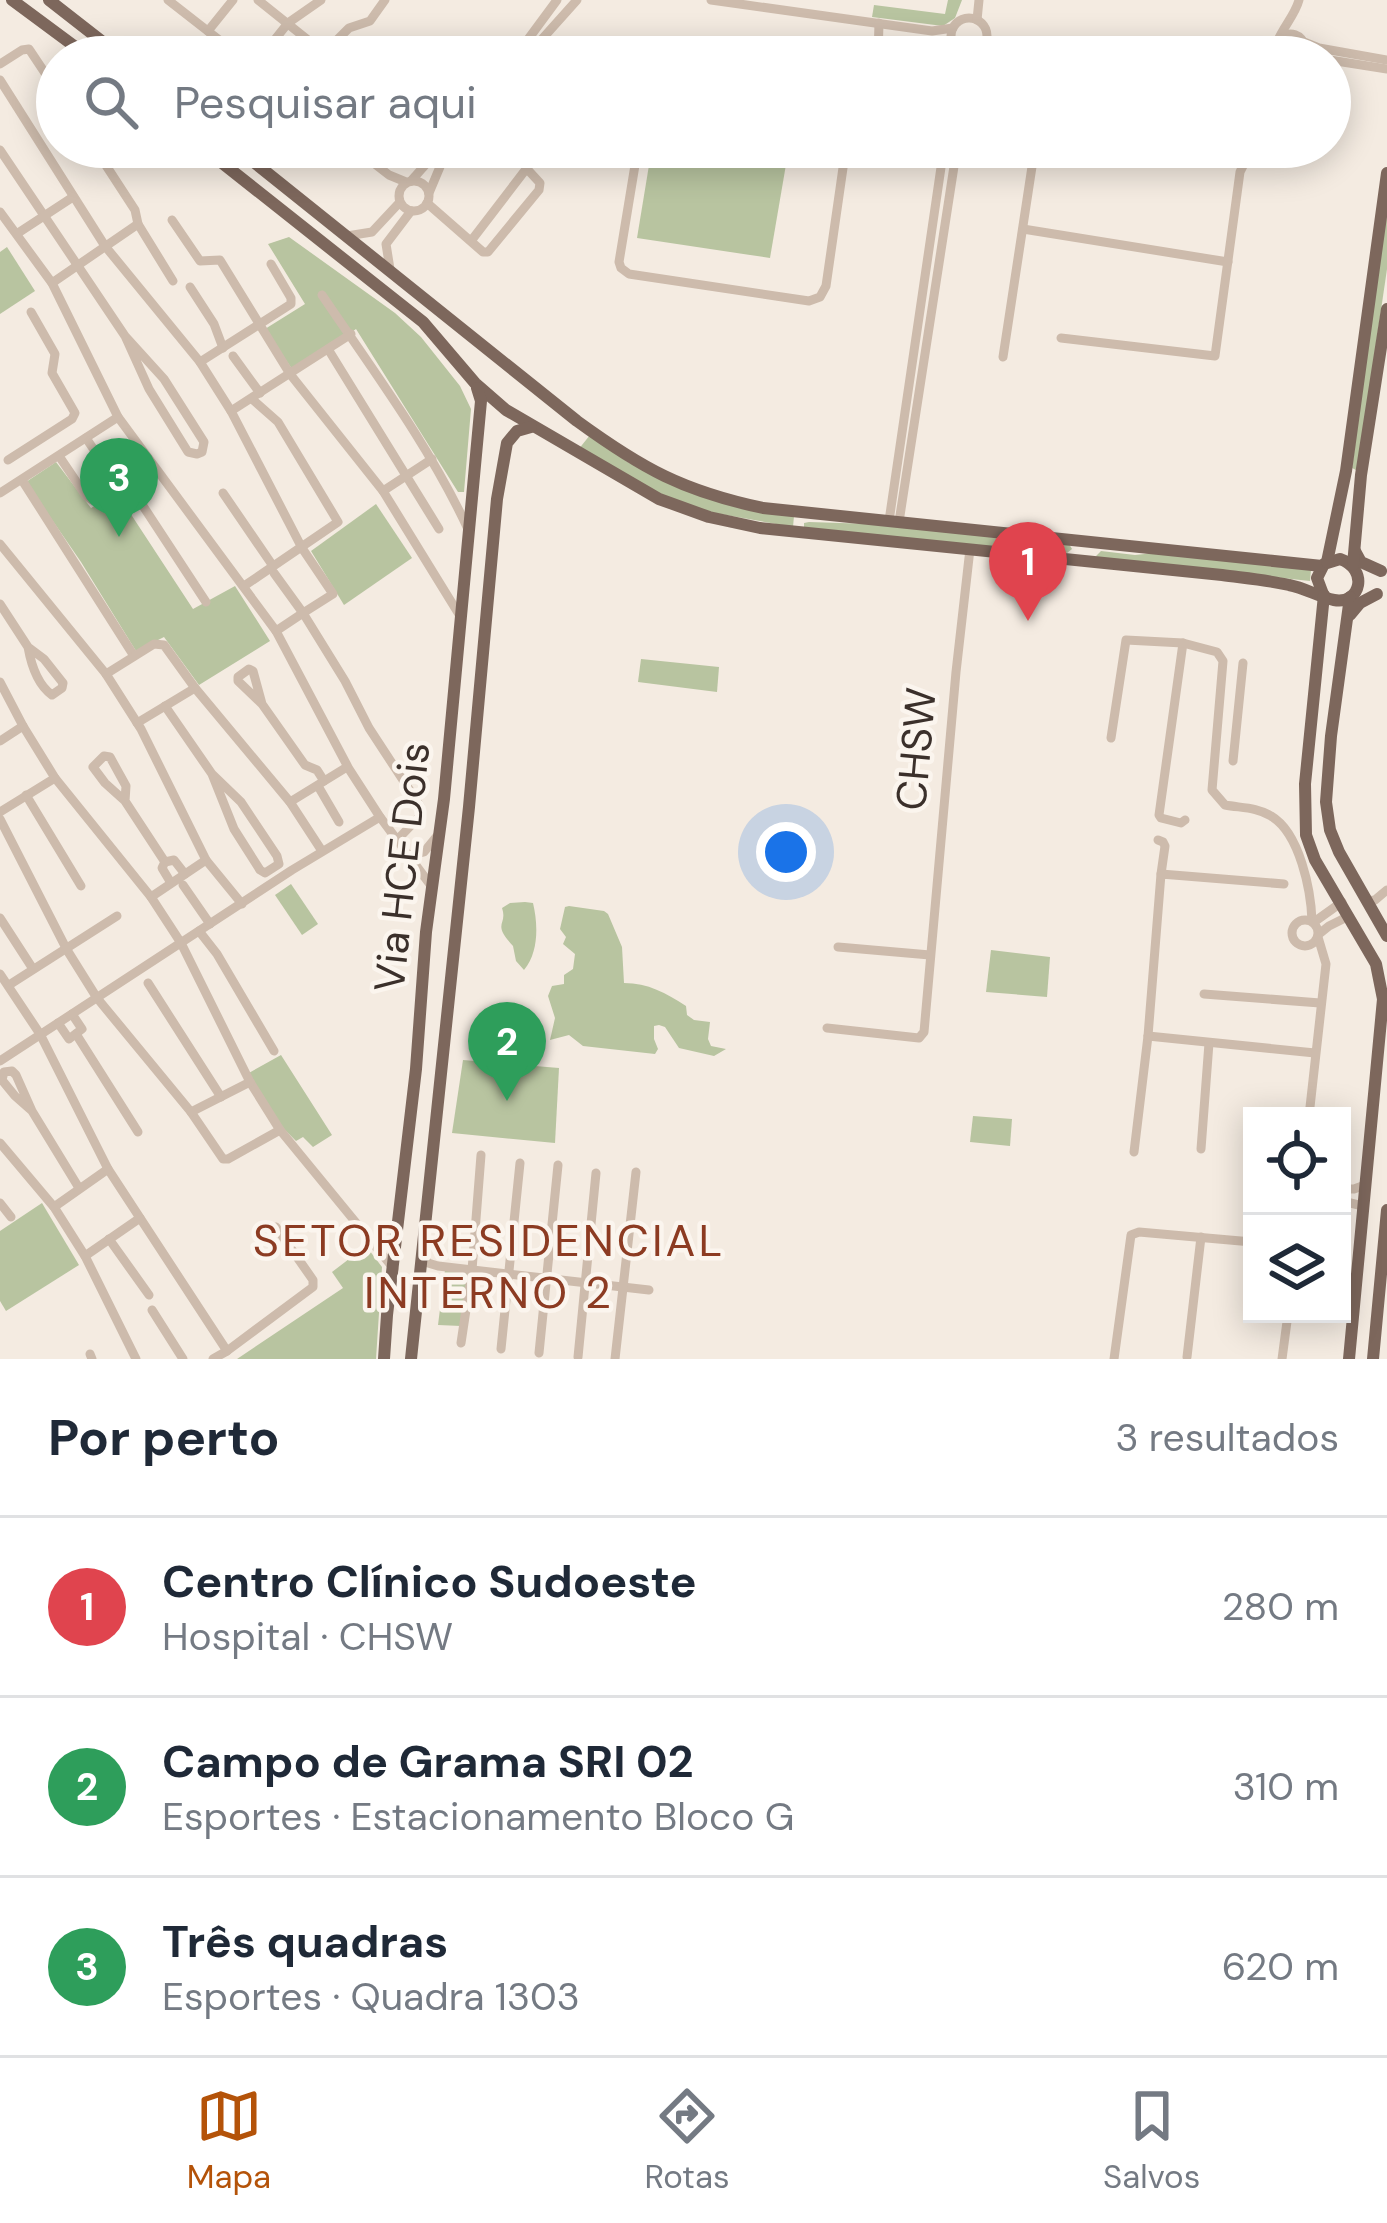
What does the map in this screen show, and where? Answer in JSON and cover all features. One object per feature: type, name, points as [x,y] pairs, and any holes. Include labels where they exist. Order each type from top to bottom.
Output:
[{"type":"main road","points":[[12,0],[60,36]]},
{"type":"main road","points":[[32,16],[36,3],[48,0],[95,36]]},
{"type":"main road","points":[[228,168],[434,332],[475,383],[506,410],[659,499],[741,525],[1289,585],[1337,601],[1382,594]]},
{"type":"main road","points":[[261,168],[577,421],[619,452],[678,484],[734,502],[805,513],[1295,564],[1340,559],[1355,567],[1384,571]]},
{"type":"main road","points":[[1349,1359],[1385,1000],[1376,964],[1315,860],[1305,825],[1324,595],[1317,578],[1325,564],[1346,470],[1387,173]]},
{"type":"main road","points":[[1387,309],[1361,476],[1354,549],[1359,583],[1351,596],[1347,621],[1326,790],[1330,830],[1339,852],[1387,936]]},
{"type":"main road","points":[[434,332],[439,322],[453,322]]},
{"type":"main road","name":"Via HCE Dois","points":[[384,1359],[473,491],[481,401],[475,383]]},
{"type":"main road","points":[[562,445],[577,437],[577,421]]},
{"type":"main road","name":"Via HCE Dois","points":[[411,1359],[497,499],[507,442],[517,430],[531,427]]},
{"type":"main road","points":[[1346,470],[1361,476]]},
{"type":"main road","points":[[473,491],[490,487],[497,499]]},
{"type":"main road","points":[[800,532],[798,523],[805,513]]},
{"type":"main road","points":[[1295,564],[1323,553],[1336,522]]},
{"type":"main road","points":[[1067,558],[1073,552],[1072,540]]},
{"type":"main road","points":[[1094,541],[1091,555],[1098,562]]},
{"type":"main road","points":[[1354,549],[1361,562],[1384,571]]},
{"type":"main road","points":[[1289,585],[1308,598],[1321,617]]},
{"type":"main road","points":[[1347,621],[1360,603],[1382,594]]},
{"type":"main road","points":[[456,647],[472,639],[483,650]]},
{"type":"main road","points":[[1310,737],[1331,736]]},
{"type":"main road","points":[[444,799],[451,811],[469,807]]},
{"type":"main road","points":[[439,834],[451,824],[465,832]]},
{"type":"main road","points":[[1305,825],[1316,832],[1330,830]]},
{"type":"main road","points":[[1315,860],[1323,848],[1339,852]]},
{"type":"main road","points":[[426,932],[439,945],[455,938]]},
{"type":"main road","points":[[420,1022],[431,1020],[446,1027]]},
{"type":"main road","points":[[409,1130],[418,1138],[434,1134]]},
{"type":"main road","points":[[406,1156],[416,1150],[432,1158]]},
{"type":"main road","points":[[1372,1359],[1387,1210]]},
{"type":"main road","points":[[388,1308],[399,1317],[416,1316]]},
{"type":"main road","points":[[1354,1310],[1364,1316],[1377,1315]]},
{"type":"main road","points":[[1352,1330],[1367,1334],[1374,1342]]},
{"type":"street","points":[[168,0],[214,36]]},
{"type":"street","points":[[208,31],[233,0]]},
{"type":"street","points":[[278,36],[321,0]]},
{"type":"street","points":[[341,36],[370,21],[385,0]]},
{"type":"street","points":[[530,36],[557,0]]},
{"type":"street","points":[[545,36],[577,0]]},
{"type":"street","points":[[711,0],[773,4],[932,31],[972,19],[979,0]]},
{"type":"street","points":[[968,0],[972,19],[984,26],[986,36]]},
{"type":"street","points":[[264,2],[303,36]]},
{"type":"street","points":[[1281,36],[1298,5]]},
{"type":"street","points":[[1298,5],[1302,36]]},
{"type":"street","points":[[878,36],[879,23]]},
{"type":"street","points":[[953,28],[956,36]]},
{"type":"street","points":[[932,31],[939,36]]},
{"type":"street","points":[[0,64],[28,49],[36,61]]},
{"type":"street","points":[[1351,56],[1387,64]]},
{"type":"street","points":[[1351,61],[1387,64]]},
{"type":"street","points":[[0,80],[36,138]]},
{"type":"street","points":[[0,150],[125,336],[164,379],[204,442],[202,452],[191,453],[185,447],[149,389],[125,336]]},
{"type":"street","points":[[55,168],[106,246],[200,362],[231,411],[302,548],[333,594],[276,631]]},
{"type":"street","points":[[108,168],[173,281]]},
{"type":"street","points":[[380,168],[424,184],[428,198],[483,252],[539,190],[531,168]]},
{"type":"street","points":[[346,236],[373,232],[421,168]]},
{"type":"street","points":[[389,269],[386,244],[411,211],[420,209],[428,198],[440,168]]},
{"type":"street","points":[[471,242],[528,168]]},
{"type":"street","points":[[635,168],[619,262],[622,270],[809,301],[820,297],[826,286],[843,168]]},
{"type":"street","points":[[894,522],[941,168]]},
{"type":"street","points":[[894,522],[953,168]]},
{"type":"street","points":[[1003,357],[1032,168]]},
{"type":"street","points":[[1233,168],[1238,189]]},
{"type":"street","points":[[1061,338],[1215,356],[1242,168]]},
{"type":"street","points":[[389,175],[411,211]]},
{"type":"street","points":[[18,233],[73,197]]},
{"type":"street","points":[[0,212],[52,283],[118,417],[276,631],[347,767],[433,889]]},
{"type":"street","points":[[172,220],[200,261],[220,260],[290,374],[383,491],[460,616]]},
{"type":"street","points":[[52,283],[138,224]]},
{"type":"street","points":[[1023,229],[1228,262]]},
{"type":"street","points":[[200,362],[291,303],[271,264]]},
{"type":"street","points":[[190,287],[223,348]]},
{"type":"street","points":[[322,295],[432,459],[468,530]]},
{"type":"street","points":[[8,460],[75,413],[52,373],[55,354],[31,312]]},
{"type":"street","points":[[231,411],[351,334]]},
{"type":"street","points":[[328,349],[439,529]]},
{"type":"street","points":[[233,356],[338,520],[274,570],[244,586]]},
{"type":"street","points":[[0,474],[4,491],[118,417]]},
{"type":"street","points":[[67,422],[112,478]]},
{"type":"street","points":[[59,456],[90,500],[151,464]]},
{"type":"street","points":[[383,491],[432,459]]},
{"type":"street","points":[[22,480],[134,656]]},
{"type":"street","points":[[126,480],[206,602]]},
{"type":"street","points":[[452,494],[473,491]]},
{"type":"street","points":[[223,493],[346,681],[368,728],[420,806],[421,815],[397,840]]},
{"type":"street","points":[[0,544],[4,559],[106,674],[137,723],[206,860],[242,904]]},
{"type":"street","name":"CHSW","points":[[827,1028],[921,1038],[924,1032],[970,549]]},
{"type":"street","points":[[441,582],[451,589],[463,585]]},
{"type":"street","points":[[0,604],[28,647],[46,692],[52,695],[63,683],[28,647]]},
{"type":"street","points":[[1111,738],[1125,641],[1183,643],[1213,649],[1222,658],[1212,790],[1225,805],[1255,809],[1277,820],[1296,846],[1325,959],[1310,1107]]},
{"type":"street","points":[[106,674],[162,643],[290,802],[322,851]]},
{"type":"street","points":[[1183,643],[1159,815],[1181,823],[1185,820]]},
{"type":"street","points":[[1233,761],[1243,663]]},
{"type":"street","points":[[0,682],[55,778],[151,896],[181,943],[250,1082],[280,1130],[394,1268]]},
{"type":"street","points":[[137,723],[195,688]]},
{"type":"street","points":[[262,704],[305,765],[317,770],[317,786]]},
{"type":"street","points":[[165,706],[278,856],[279,864],[272,871],[260,870],[234,830],[212,774]]},
{"type":"street","points":[[0,741],[22,726]]},
{"type":"street","points":[[1216,734],[1235,738]]},
{"type":"street","points":[[125,801],[126,786],[110,757],[104,756],[93,767],[125,801],[165,862],[172,859],[180,881],[210,924]]},
{"type":"street","points":[[305,765],[304,776],[317,786],[339,822]]},
{"type":"street","points":[[290,802],[347,767]]},
{"type":"street","points":[[55,778],[0,816],[67,950],[97,998],[225,1160],[280,1130]]},
{"type":"street","points":[[26,795],[81,886]]},
{"type":"street","points":[[0,1060],[380,817]]},
{"type":"street","points":[[408,856],[424,852],[439,834]]},
{"type":"street","points":[[1134,1152],[1165,846],[1158,840]]},
{"type":"street","points":[[151,896],[206,860]]},
{"type":"street","points":[[1161,874],[1284,884]]},
{"type":"street","points":[[1366,901],[1387,890]]},
{"type":"street","points":[[1308,892],[1293,928],[1298,945],[1315,943],[1329,926],[1349,916]]},
{"type":"street","points":[[1299,922],[1313,922],[1342,902]]},
{"type":"street","points":[[1378,920],[1387,908]]},
{"type":"street","points":[[9,985],[117,916]]},
{"type":"street","points":[[0,918],[33,969]]},
{"type":"street","points":[[199,931],[217,953],[274,1051]]},
{"type":"street","points":[[1307,946],[1325,959]]},
{"type":"street","points":[[838,947],[930,955]]},
{"type":"street","points":[[0,974],[40,1034],[108,1169],[227,1351]]},
{"type":"street","points":[[148,983],[220,1097]]},
{"type":"street","points":[[1204,994],[1320,1003]]},
{"type":"street","points":[[58,1023],[69,1039],[82,1029],[72,1014]]},
{"type":"street","points":[[76,1034],[138,1132]]},
{"type":"street","points":[[1148,1036],[1315,1053]]},
{"type":"street","points":[[1201,1149],[1209,1043]]},
{"type":"street","points":[[191,1112],[250,1082]]},
{"type":"street","points":[[32,1111],[80,1188]]},
{"type":"street","points":[[0,1143],[54,1207],[85,1256],[136,1359]]},
{"type":"street","points":[[461,1343],[481,1155]]},
{"type":"street","points":[[501,1349],[520,1162]]},
{"type":"street","points":[[539,1353],[558,1165]]},
{"type":"street","points":[[54,1207],[108,1169]]},
{"type":"street","points":[[615,1359],[636,1172]]},
{"type":"street","points":[[578,1358],[596,1173]]},
{"type":"street","points":[[1351,1187],[1365,1185]]},
{"type":"street","points":[[0,1203],[11,1217]]},
{"type":"street","points":[[1351,1203],[1363,1206]]},
{"type":"street","points":[[85,1256],[140,1218]]},
{"type":"street","points":[[213,1359],[313,1288],[313,1280],[276,1227]]},
{"type":"street","points":[[1114,1359],[1130,1237],[1139,1232],[1243,1241]]},
{"type":"street","points":[[1187,1357],[1202,1237]]},
{"type":"street","points":[[109,1239],[149,1295]]},
{"type":"street","points":[[373,1241],[388,1246],[397,1243]]},
{"type":"street","points":[[422,1254],[438,1266],[649,1290]]},
{"type":"street","points":[[419,1281],[438,1266]]},
{"type":"street","points":[[152,1310],[183,1359]]},
{"type":"street","points":[[1282,1359],[1287,1323]]},
{"type":"green space","points":[[948,0],[962,0],[955,18],[943,26],[872,17],[874,5],[945,14]]},
{"type":"green space","points":[[649,168],[785,168],[770,258],[637,238]]},
{"type":"green space","points":[[1387,198],[1387,269],[1356,470],[1352,468]]},
{"type":"green space","points":[[289,237],[395,313],[460,386],[471,409],[464,492],[458,492],[356,329],[292,369],[265,329],[305,304],[268,244]]},
{"type":"green space","points":[[7,247],[35,291],[0,314],[0,252]]},
{"type":"green space","points":[[590,435],[629,463],[794,516],[793,527],[709,512],[658,494],[578,450]]},
{"type":"green space","points":[[56,462],[91,508],[117,493],[193,609],[235,586],[270,641],[199,685],[164,637],[136,651],[26,482]]},
{"type":"green space","points":[[376,504],[412,558],[344,605],[311,551]]},
{"type":"green space","points":[[809,522],[1069,544],[1072,549],[1067,553],[1014,551],[804,528]]},
{"type":"green space","points":[[1101,551],[1311,570],[1310,581],[1098,559]]},
{"type":"green space","points":[[641,659],[719,667],[717,692],[638,682]]},
{"type":"green space","points":[[291,884],[318,924],[302,935],[275,895]]},
{"type":"green space","points":[[533,903],[536,929],[535,946],[524,970],[501,928],[502,908]]},
{"type":"green space","points":[[569,906],[608,914],[622,947],[624,983],[656,990],[686,1006],[694,1020],[710,1022],[711,1046],[726,1049],[714,1056],[679,1048],[659,1025],[654,1026],[655,1054],[583,1046],[569,1035],[550,1040],[555,1018],[548,996],[552,986],[564,984],[564,975],[573,969],[575,954],[563,944],[566,937],[560,929]]},
{"type":"green space","points":[[991,950],[1050,957],[1047,997],[986,992]]},
{"type":"green space","points":[[281,1055],[332,1135],[313,1147],[303,1137],[296,1141],[280,1125],[247,1074]]},
{"type":"green space","points":[[463,1060],[559,1068],[555,1143],[452,1133]]},
{"type":"green space","points":[[973,1116],[1012,1119],[1010,1146],[970,1142]]},
{"type":"green space","points":[[42,1203],[79,1265],[6,1311],[0,1301],[0,1231]]},
{"type":"green space","points":[[366,1246],[382,1267],[376,1359],[237,1359],[343,1288],[332,1272]]},
{"type":"green space","points":[[445,1270],[469,1273],[461,1326],[438,1325]]},
{"type":"place","name":"Três quadras","points":[[119,537]]},
{"type":"place","name":"Centro Clínico Sudoeste","points":[[1028,621]]},
{"type":"place","name":"Campo de Grama SRI 02","points":[[507,1101]]},
{"type":"district","name":"SETOR RESIDENCIAL INTERNO 2","points":[[489,1266]]}]
